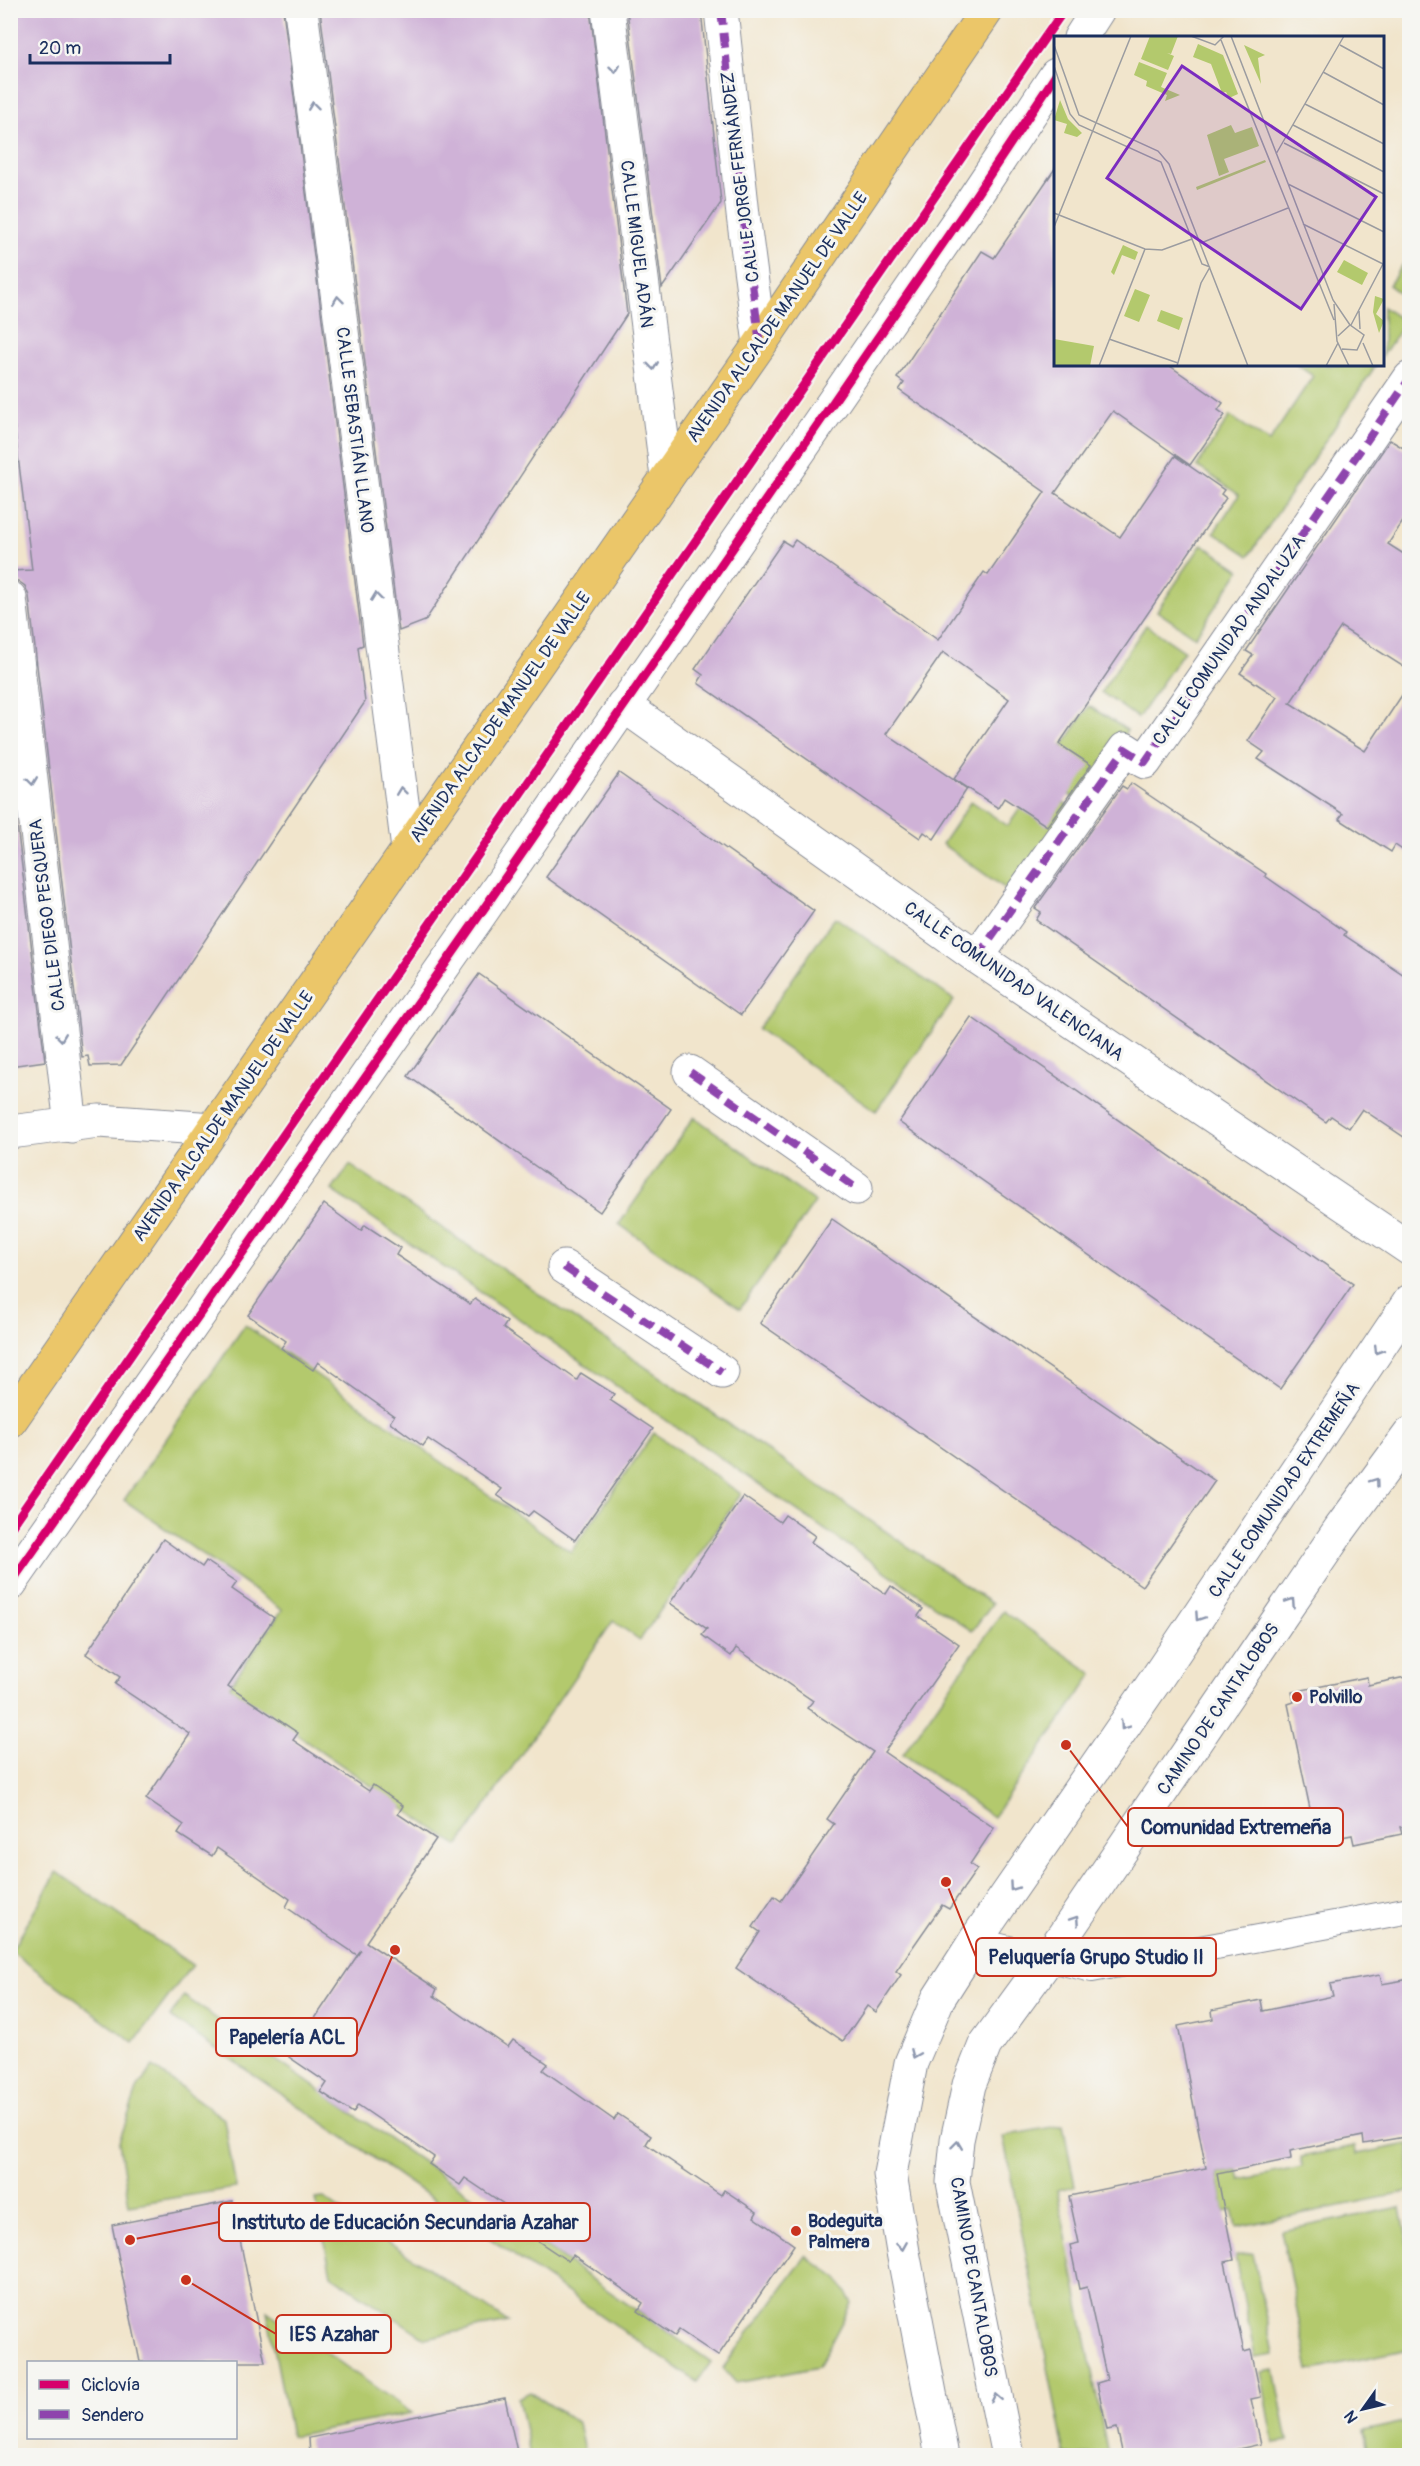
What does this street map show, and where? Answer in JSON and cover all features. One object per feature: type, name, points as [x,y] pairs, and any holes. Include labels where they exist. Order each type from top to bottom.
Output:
[{"type":"main road","name":"AVENIDA ALCALDE MANUEL DE VALLE","points":[[10,1421],[760,344],[987,10]]},
{"type":"street","name":"CALLE SEBASTIÁN LLANO","points":[[301,10],[408,849]]},
{"type":"street","name":"CALLE MIGUEL ADÁN","points":[[608,10],[667,477]]},
{"type":"street","name":"CALLE JORGE FERNÁNDEZ","points":[[721,10],[743,215],[760,344]]},
{"type":"street","points":[[1081,36],[1098,10]]},
{"type":"street","points":[[10,1584],[476,920],[970,204],[1054,78]]},
{"type":"street","name":"CALLE COMUNIDAD ANDALUZA","points":[[977,957],[1125,749],[1145,762],[1410,378]]},
{"type":"street","name":"CALLE DIEGO PESQUERA","points":[[10,598],[71,1126]]},
{"type":"street","name":"CALLE COMUNIDAD VALENCIANA","points":[[623,705],[977,957],[1410,1249]]},
{"type":"street","points":[[690,1072],[856,1188]]},
{"type":"street","points":[[10,1132],[99,1121],[214,1128]]},
{"type":"street","points":[[564,1267],[722,1372]]},
{"type":"street","name":"CALLE COMUNIDAD EXTREMEÑA","points":[[975,1941],[1157,1678],[1410,1301]]},
{"type":"street","name":"CAMINO DE CANTALOBOS","points":[[1008,2456],[953,2182],[957,2140],[969,2085],[985,2045],[1047,1960],[1340,1529],[1410,1434]]},
{"type":"street","points":[[942,2456],[890,2174],[911,2063],[938,1999],[975,1941]]},
{"type":"lane","points":[[975,1941],[1092,1969],[1410,1910]]},
{"type":"green space","points":[[1409,256],[1409,300],[1389,285]]},
{"type":"green space","points":[[1384,308],[1405,322],[1384,354]]},
{"type":"green space","points":[[1298,366],[1375,366],[1249,556],[1214,532],[1239,495],[1197,466],[1230,416],[1269,442],[1313,376]]},
{"type":"green space","points":[[1202,544],[1240,570],[1195,637],[1157,611]]},
{"type":"green space","points":[[1146,625],[1184,651],[1138,718],[1101,692]]},
{"type":"green space","points":[[1089,706],[1127,730],[1080,802],[1042,777]]},
{"type":"green space","points":[[1037,784],[1075,810],[1016,896],[942,844],[971,801],[1008,826]]},
{"type":"green space","points":[[835,917],[954,1000],[876,1111],[758,1029]]},
{"type":"green space","points":[[694,1117],[815,1202],[740,1309],[619,1224]]},
{"type":"green space","points":[[350,1165],[992,1604],[972,1631],[332,1190]]},
{"type":"green space","points":[[245,1325],[571,1552],[654,1433],[741,1494],[640,1640],[613,1621],[458,1846],[229,1687],[282,1610],[124,1500]]},
{"type":"green space","points":[[1003,1611],[1093,1674],[993,1817],[903,1754]]},
{"type":"green space","points":[[57,1872],[192,1965],[134,2043],[11,1951]]},
{"type":"green space","points":[[184,1996],[711,2362],[697,2382],[170,2017]]},
{"type":"green space","points":[[153,2067],[224,2119],[236,2188],[129,2205],[119,2142],[138,2087]]},
{"type":"green space","points":[[1063,2125],[1075,2186],[1057,2190],[1108,2455],[1065,2455],[1003,2136]]},
{"type":"green space","points":[[1409,2144],[1409,2192],[1236,2227],[1232,2209],[1224,2211],[1217,2174],[1237,2170],[1240,2180],[1302,2167],[1301,2157],[1355,2146],[1356,2154]]},
{"type":"green space","points":[[324,2198],[508,2322],[425,2338],[331,2275],[316,2199]]},
{"type":"green space","points":[[1401,2207],[1409,2250],[1409,2349],[1309,2370],[1281,2231]]},
{"type":"green space","points":[[1253,2253],[1273,2354],[1255,2357],[1235,2256]]},
{"type":"green space","points":[[806,2256],[838,2279],[852,2303],[818,2367],[736,2383],[723,2368]]},
{"type":"green space","points":[[267,2311],[412,2413],[291,2436]]},
{"type":"green space","points":[[1274,2370],[1288,2441],[1274,2443],[1261,2372]]},
{"type":"green space","points":[[530,2392],[578,2423],[584,2451],[562,2455],[530,2455],[518,2398]]},
{"type":"green space","points":[[1409,2421],[1409,2455],[1369,2455],[1364,2431]]},
{"type":"building","points":[[10,10],[283,10],[363,645],[358,647],[365,702],[121,1065],[90,1066],[88,1056],[82,1057],[29,596],[25,586],[18,581],[10,580],[10,571],[32,570],[10,391]]},
{"type":"building","points":[[320,10],[590,10],[627,314],[425,621],[399,631]]},
{"type":"building","points":[[627,10],[701,10],[721,203],[662,288]]},
{"type":"building","points":[[1054,170],[1054,366],[1170,366],[1223,403],[1218,410],[1225,415],[1190,465],[1113,411],[1055,493],[1120,537],[1175,456],[1224,490],[1221,494],[1226,498],[1059,744],[1091,765],[1047,826],[1004,798],[998,808],[954,779],[1009,699],[943,652],[886,734],[967,789],[934,839],[924,832],[920,838],[698,683],[703,675],[695,669],[783,541],[791,546],[795,540],[938,640],[984,572],[988,575],[1045,492],[899,390],[904,383],[897,378],[982,251],[994,258]]},
{"type":"building","points":[[1390,440],[1410,452],[1410,511],[1388,544],[1410,558],[1410,671],[1341,627],[1290,703],[1365,751],[1410,683],[1410,855],[1395,845],[1391,852],[1339,819],[1343,814],[1258,759],[1264,752],[1248,741],[1277,697],[1240,673],[1253,655],[1246,651]]},
{"type":"building","points":[[10,766],[45,1061],[10,1066]]},
{"type":"building","points":[[619,773],[814,911],[741,1015],[546,877]]},
{"type":"building","points":[[1131,783],[1266,874],[1265,876],[1346,932],[1344,935],[1410,979],[1410,1141],[1362,1109],[1349,1128],[1331,1116],[1326,1122],[1036,920],[1041,912],[1035,908],[1122,786],[1127,789]]},
{"type":"building","points":[[479,974],[671,1109],[600,1212],[408,1076]]},
{"type":"building","points":[[971,1017],[1353,1284],[1280,1389],[899,1122]]},
{"type":"building","points":[[324,1204],[361,1231],[365,1225],[400,1248],[396,1255],[470,1304],[475,1299],[507,1322],[503,1328],[577,1380],[581,1373],[614,1394],[610,1400],[653,1429],[575,1540],[533,1511],[528,1516],[497,1495],[502,1489],[428,1439],[423,1446],[390,1422],[394,1416],[318,1362],[313,1370],[281,1348],[286,1341],[248,1315]]},
{"type":"building","points":[[832,1219],[1215,1481],[1142,1586],[760,1323]]},
{"type":"building","points":[[743,1496],[780,1522],[785,1515],[815,1536],[811,1542],[886,1594],[891,1586],[923,1609],[918,1616],[959,1644],[884,1752],[994,1828],[970,1864],[977,1869],[949,1909],[942,1905],[896,1971],[901,1975],[876,2012],[867,2006],[843,2041],[736,1968],[760,1932],[753,1927],[774,1896],[781,1901],[834,1824],[827,1819],[873,1752],[807,1708],[813,1701],[736,1648],[731,1656],[702,1635],[707,1629],[670,1603]]},
{"type":"building","points":[[163,1539],[202,1567],[206,1561],[237,1582],[232,1589],[274,1618],[228,1686],[298,1733],[293,1740],[369,1791],[373,1785],[403,1806],[398,1814],[436,1839],[366,1942],[437,1989],[434,1996],[508,2047],[513,2040],[548,2064],[543,2070],[614,2120],[618,2114],[651,2136],[646,2144],[721,2195],[724,2190],[757,2212],[754,2217],[794,2245],[718,2356],[679,2330],[675,2336],[638,2311],[643,2303],[573,2255],[568,2261],[535,2239],[541,2229],[465,2178],[460,2185],[429,2164],[434,2157],[358,2105],[353,2113],[321,2092],[327,2083],[289,2057],[361,1950],[357,1955],[286,1907],[290,1899],[217,1848],[212,1856],[178,1834],[184,1825],[146,1799],[190,1734],[115,1684],[120,1677],[86,1654]]},
{"type":"building","points":[[1410,1676],[1410,1826],[1400,1827],[1402,1834],[1354,1844],[1352,1835],[1317,1842],[1288,1704],[1294,1702],[1292,1692],[1367,1677],[1368,1685]]},
{"type":"building","points":[[1380,1975],[1382,1984],[1410,1979],[1410,2136],[1364,2144],[1363,2136],[1290,2151],[1291,2159],[1217,2174],[1234,2260],[1225,2262],[1244,2352],[1251,2350],[1261,2397],[1251,2399],[1261,2444],[1207,2456],[1123,2456],[1117,2428],[1107,2430],[1097,2383],[1107,2380],[1087,2287],[1079,2289],[1070,2245],[1079,2243],[1069,2196],[1206,2168],[1178,2026],[1213,2019],[1212,2010],[1261,2000],[1263,2011],[1333,1996],[1330,1984]]},
{"type":"building","points":[[232,2201],[265,2362],[140,2361],[112,2225]]},
{"type":"building","points":[[505,2398],[518,2456],[310,2456],[309,2438]]},
{"type":"marked path","points":[[721,10],[743,215],[760,344]]},
{"type":"marked path","points":[[977,957],[1125,749],[1145,762],[1410,378]]},
{"type":"marked path","points":[[690,1072],[856,1188]]},
{"type":"marked path","points":[[564,1267],[722,1372]]},
{"type":"cycle path","points":[[10,1529],[1064,10]]},
{"type":"cycle path","points":[[10,1584],[476,920],[970,204],[1054,78]]},
{"type":"place","name":"Polvillo","points":[[1297,1697]]},
{"type":"place","name":"Comunidad Extremeña","points":[[1066,1745]]},
{"type":"place","name":"Peluquería Grupo Studio II","points":[[946,1882]]},
{"type":"place","name":"Papelería ACL","points":[[395,1950]]},
{"type":"place","name":"Bodeguita Palmera","points":[[796,2231]]},
{"type":"place","name":"Instituto de Educación Secundaria Azahar","points":[[130,2240]]},
{"type":"place","name":"IES Azahar","points":[[186,2280]]}]
